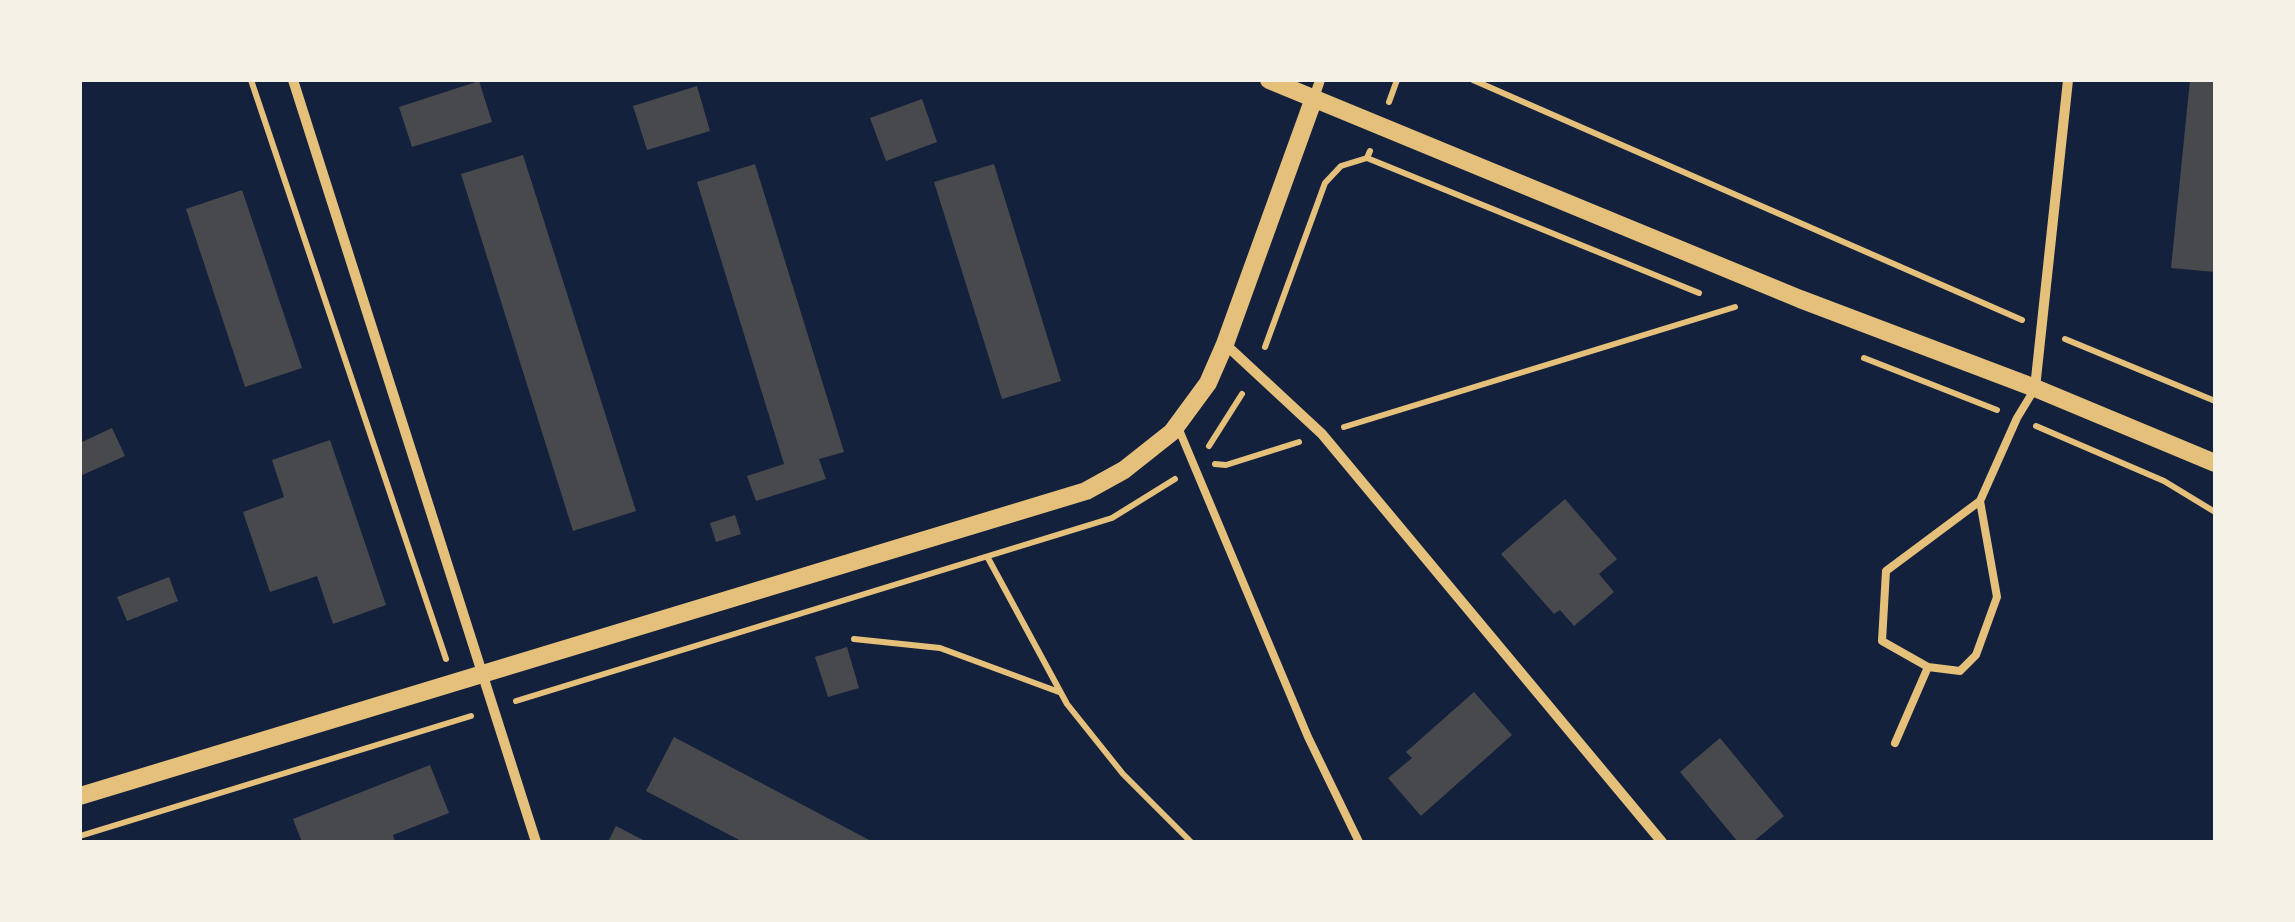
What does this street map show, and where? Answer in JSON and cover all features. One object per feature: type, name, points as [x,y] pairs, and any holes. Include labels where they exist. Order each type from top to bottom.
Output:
[{"type":"street","points":[[293,80],[536,842]]},
{"type":"street","points":[[1269,80],[1317,89],[1800,299],[2034,388],[2215,464]]},
{"type":"street","points":[[2034,388],[2068,80]]},
{"type":"street","points":[[80,796],[1086,491],[1124,470],[1178,425],[1208,383],[1317,89]]},
{"type":"street","points":[[1225,344],[1322,434],[1662,842]]},
{"type":"lane","points":[[1980,501],[1997,598],[1976,656],[1960,670],[1928,667],[1882,641],[1886,570],[1980,501],[2034,388]]},
{"type":"lane","points":[[1178,425],[1308,736],[1358,842]]},
{"type":"lane","points":[[1895,742],[1928,667]]},
{"type":"path","points":[[251,80],[453,680]]},
{"type":"path","points":[[1473,80],[2215,402]]},
{"type":"path","points":[[1195,462],[1226,464],[1735,307]]},
{"type":"path","points":[[988,558],[1061,693],[1123,774],[1191,842]]},
{"type":"path","points":[[854,639],[940,648],[1061,693]]},
{"type":"building","points":[[2190,80],[2215,80],[2215,272],[2171,268]]},
{"type":"building","points":[[479,81],[492,122],[412,147],[399,107]]},
{"type":"building","points":[[697,86],[710,131],[647,150],[633,106]]},
{"type":"building","points":[[922,99],[937,142],[886,161],[870,118]]},
{"type":"building","points":[[523,155],[636,511],[573,531],[461,174]]},
{"type":"building","points":[[755,164],[844,452],[819,459],[826,479],[756,501],[747,476],[784,464],[697,182]]},
{"type":"building","points":[[994,164],[1061,381],[1002,399],[934,182]]},
{"type":"building","points":[[242,190],[302,368],[245,387],[186,209]]},
{"type":"building","points":[[112,428],[125,456],[80,476],[80,443]]},
{"type":"building","points":[[330,440],[386,605],[333,624],[317,576],[270,592],[243,512],[284,497],[272,460]]},
{"type":"building","points":[[1565,499],[1617,559],[1599,574],[1614,592],[1574,626],[1560,610],[1554,614],[1501,554]]},
{"type":"building","points":[[735,515],[741,534],[716,542],[710,523]]},
{"type":"building","points":[[169,577],[178,601],[127,621],[117,597]]},
{"type":"building","points":[[847,647],[859,688],[828,697],[815,657]]},
{"type":"building","points":[[1474,692],[1512,735],[1421,816],[1388,778],[1412,758],[1406,752]]},
{"type":"building","points":[[674,737],[873,842],[743,842],[646,791]]},
{"type":"building","points":[[1720,738],[1784,816],[1753,842],[1738,842],[1680,772]]},
{"type":"building","points":[[430,765],[449,813],[393,835],[395,842],[302,842],[293,819]]},
{"type":"building","points":[[616,826],[647,842],[608,842]]}]
